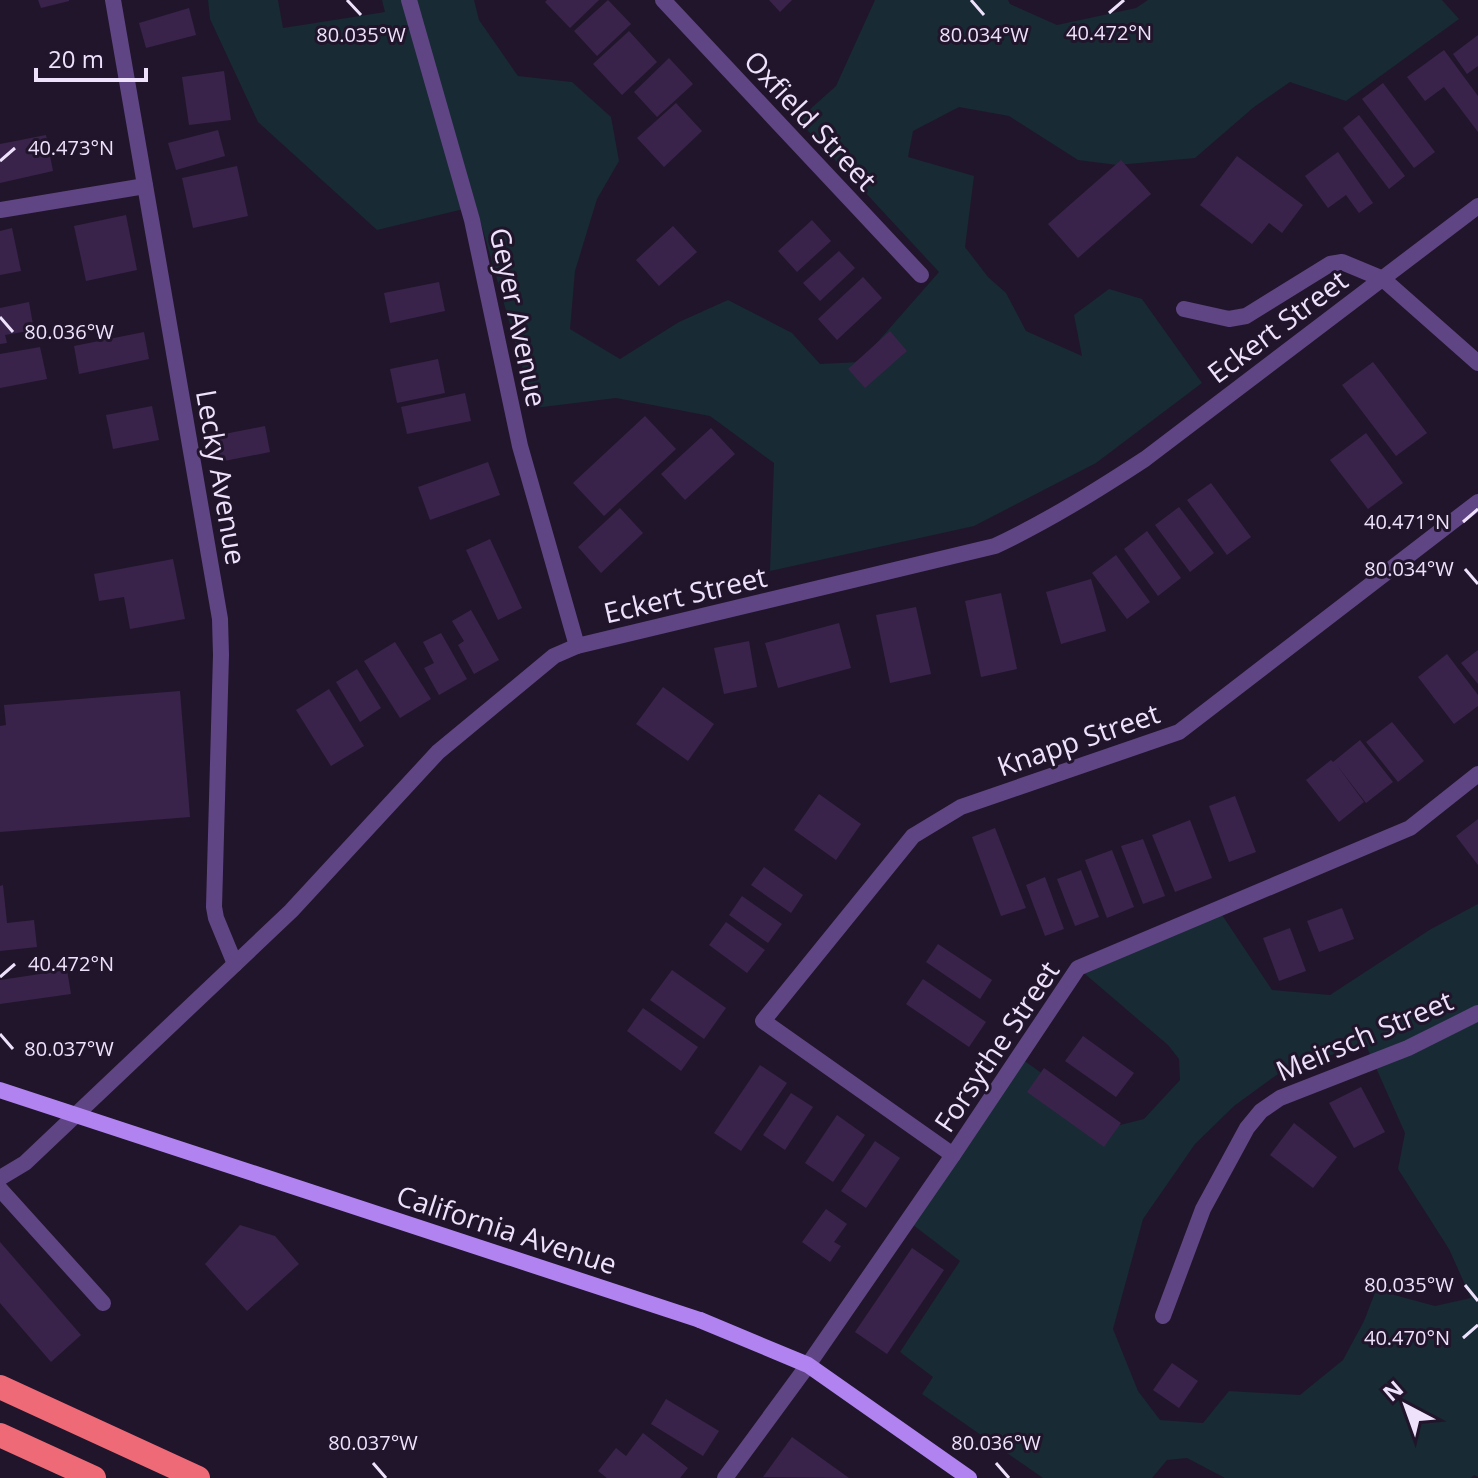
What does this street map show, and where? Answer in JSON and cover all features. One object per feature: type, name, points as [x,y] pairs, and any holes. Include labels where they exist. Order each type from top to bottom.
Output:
[{"type":"highway","points":[[0,1387],[198,1478]]},
{"type":"highway","points":[[0,1435],[94,1478]]},
{"type":"street","name":"Lecky Avenue","points":[[113,0],[220,619],[214,907],[235,964]]},
{"type":"street","name":"Geyer Avenue","points":[[409,0],[472,220],[520,446],[577,646]]},
{"type":"street","name":"Oxfield Street","points":[[663,0],[921,275]]},
{"type":"street","points":[[0,210],[145,186]]},
{"type":"street","name":"Eckert Street","points":[[0,1178],[25,1163],[291,911],[438,752],[554,656],[577,646],[995,546],[1035,527],[1145,459],[1478,206]]},
{"type":"street","points":[[1184,309],[1229,319],[1246,316],[1330,264],[1342,262],[1383,279],[1478,363]]},
{"type":"street","name":"Knapp Street","points":[[953,1155],[763,1021],[913,836],[961,807],[1179,732],[1478,502]]},
{"type":"street","name":"Forsythe Street","points":[[725,1478],[808,1365],[1078,968],[1410,828],[1478,774]]},
{"type":"street","name":"Meirsch Street","points":[[1163,1316],[1203,1209],[1247,1128],[1261,1111],[1280,1098],[1408,1048],[1478,1013]]},
{"type":"street","name":"California Avenue","points":[[0,1090],[700,1320],[808,1365],[969,1478]]},
{"type":"street","points":[[0,1189],[103,1303]]},
{"type":"shaded area","points":[[208,0],[278,0],[283,28],[385,12],[382,0],[474,0],[479,20],[518,76],[572,82],[611,117],[619,161],[597,199],[575,271],[570,329],[620,359],[679,322],[728,300],[792,333],[820,364],[860,362],[939,272],[798,120],[836,86],[875,0],[1008,0],[1010,4],[1057,25],[1136,8],[1148,0],[1442,0],[1459,19],[1346,101],[1290,82],[1254,107],[1195,158],[1117,165],[1078,160],[1009,116],[959,107],[913,131],[908,157],[974,176],[965,247],[988,277],[1006,293],[1026,331],[1082,356],[1074,315],[1109,289],[1142,299],[1202,383],[1096,463],[974,526],[770,571],[774,463],[710,416],[616,398],[534,408],[476,206],[377,230],[258,122],[210,19]]},
{"type":"shaded area","points":[[1478,904],[1478,1477],[1225,1478],[1187,1458],[1167,1460],[1152,1478],[1043,1478],[922,1394],[933,1377],[900,1352],[960,1261],[908,1221],[1019,1057],[1116,1126],[1144,1119],[1180,1080],[1179,1059],[1168,1045],[1078,968],[1218,909],[1272,990],[1330,995],[1431,929]],"holes":[[[1365,1043],[1405,1133],[1398,1169],[1449,1249],[1471,1298],[1435,1306],[1376,1290],[1343,1360],[1300,1395],[1229,1391],[1203,1423],[1160,1420],[1138,1391],[1113,1329],[1143,1219],[1195,1144],[1234,1106],[1278,1074]]]},
{"type":"building","points":[[38,0],[69,0],[69,1],[41,8]]},
{"type":"building","points":[[599,0],[570,28],[545,2]]},
{"type":"building","points":[[608,0],[631,24],[597,56],[574,31]]},
{"type":"building","points":[[769,0],[792,0],[780,12]]},
{"type":"building","points":[[189,8],[196,35],[146,48],[139,23]]},
{"type":"building","points":[[629,31],[657,62],[622,95],[593,64]]},
{"type":"building","points":[[1478,35],[1478,66],[1467,74],[1453,54]]},
{"type":"building","points":[[1444,50],[1478,96],[1478,132],[1444,87],[1425,101],[1407,77]]},
{"type":"building","points":[[669,58],[693,84],[657,117],[634,92]]},
{"type":"building","points":[[224,71],[231,120],[189,125],[182,77]]},
{"type":"building","points":[[1383,83],[1435,152],[1414,168],[1362,99]]},
{"type":"building","points":[[676,103],[702,131],[664,167],[637,138]]},
{"type":"building","points":[[1359,115],[1405,176],[1389,189],[1343,128]]},
{"type":"building","points":[[218,130],[225,156],[176,170],[168,143]]},
{"type":"building","points":[[46,135],[53,171],[0,183],[0,144]]},
{"type":"building","points":[[1338,152],[1373,203],[1359,213],[1346,195],[1328,208],[1305,176]]},
{"type":"building","points":[[1237,156],[1303,205],[1282,233],[1269,223],[1252,244],[1200,205]]},
{"type":"building","points":[[1121,160],[1151,194],[1078,258],[1048,224]]},
{"type":"building","points":[[237,166],[248,216],[193,228],[182,178]]},
{"type":"building","points":[[126,215],[137,270],[86,281],[74,226]]},
{"type":"building","points":[[812,220],[831,241],[797,272],[778,251]]},
{"type":"building","points":[[673,226],[697,252],[659,286],[636,260]]},
{"type":"building","points":[[12,228],[21,271],[0,275],[0,231]]},
{"type":"building","points":[[839,251],[855,268],[820,301],[803,283]]},
{"type":"building","points":[[863,277],[882,298],[837,340],[818,319]]},
{"type":"building","points":[[439,282],[445,311],[390,323],[384,293]]},
{"type":"building","points":[[29,302],[34,330],[5,335],[7,343],[0,344],[0,308]]},
{"type":"building","points":[[890,331],[907,351],[865,388],[848,369]]},
{"type":"building","points":[[144,332],[149,359],[79,374],[74,346]]},
{"type":"building","points":[[40,347],[47,379],[0,388],[0,354]]},
{"type":"building","points":[[438,359],[445,393],[397,403],[390,369]]},
{"type":"building","points":[[1373,362],[1427,433],[1396,456],[1342,385]]},
{"type":"building","points":[[465,393],[471,421],[407,434],[401,407]]},
{"type":"building","points":[[152,406],[159,440],[113,449],[106,415]]},
{"type":"building","points":[[645,416],[676,449],[604,516],[573,483]]},
{"type":"building","points":[[265,426],[270,452],[219,462],[214,436]]},
{"type":"building","points":[[711,428],[735,454],[685,500],[661,474]]},
{"type":"building","points":[[1366,433],[1403,483],[1368,509],[1330,460]]},
{"type":"building","points":[[488,462],[500,495],[430,520],[418,487]]},
{"type":"building","points":[[1211,483],[1251,537],[1227,555],[1187,500]]},
{"type":"building","points":[[1179,507],[1214,553],[1190,572],[1155,525]]},
{"type":"building","points":[[620,508],[643,533],[601,573],[578,547]]},
{"type":"building","points":[[1147,531],[1181,578],[1158,596],[1124,549]]},
{"type":"building","points":[[490,539],[522,608],[498,620],[466,550]]},
{"type":"building","points":[[1116,555],[1150,602],[1127,619],[1092,573]]},
{"type":"building","points":[[173,559],[185,619],[130,629],[124,597],[99,601],[94,574]]},
{"type":"building","points":[[1091,579],[1106,631],[1061,644],[1046,592]]},
{"type":"building","points":[[1001,593],[1017,669],[981,677],[965,601]]},
{"type":"building","points":[[916,607],[931,674],[890,683],[876,615]]},
{"type":"building","points":[[471,610],[499,660],[474,674],[458,645],[464,641],[452,621]]},
{"type":"building","points":[[839,623],[851,668],[778,688],[765,643]]},
{"type":"building","points":[[441,633],[467,679],[439,695],[424,668],[434,663],[423,642]]},
{"type":"building","points":[[749,641],[757,687],[724,694],[714,648]]},
{"type":"building","points":[[395,642],[431,699],[400,718],[364,661]]},
{"type":"building","points":[[1478,650],[1478,684],[1461,663]]},
{"type":"building","points":[[1447,654],[1478,695],[1478,706],[1454,724],[1418,677]]},
{"type":"building","points":[[357,669],[381,708],[360,722],[336,682]]},
{"type":"building","points":[[663,687],[714,724],[688,761],[636,724]]},
{"type":"building","points":[[329,689],[364,746],[331,766],[296,710]]},
{"type":"building","points":[[180,691],[190,817],[0,832],[0,726],[6,725],[4,705]]},
{"type":"building","points":[[1392,722],[1424,761],[1398,782],[1366,742]]},
{"type":"building","points":[[1360,740],[1393,782],[1366,803],[1336,764],[1364,802],[1339,822],[1306,780]]},
{"type":"building","points":[[819,794],[861,824],[836,860],[794,830]]},
{"type":"building","points":[[1235,796],[1256,852],[1229,862],[1209,806]]},
{"type":"building","points":[[1478,819],[1478,865],[1456,836]]},
{"type":"building","points":[[1190,820],[1212,878],[1175,892],[1152,835]]},
{"type":"building","points":[[995,828],[1026,908],[1001,916],[972,837]]},
{"type":"building","points":[[1143,839],[1165,896],[1143,904],[1121,846]]},
{"type":"building","points":[[1112,850],[1134,907],[1107,918],[1085,860]]},
{"type":"building","points":[[764,867],[803,895],[791,913],[751,885]]},
{"type":"building","points":[[1081,870],[1099,917],[1075,926],[1057,879]]},
{"type":"building","points":[[1045,877],[1064,929],[1045,936],[1026,885]]},
{"type":"building","points":[[3,885],[7,923],[34,920],[37,947],[0,951],[0,886]]},
{"type":"building","points":[[742,896],[782,924],[768,943],[729,915]]},
{"type":"building","points":[[1342,908],[1354,939],[1319,952],[1307,921]]},
{"type":"building","points":[[726,922],[765,950],[747,973],[709,945]]},
{"type":"building","points":[[1290,928],[1306,971],[1279,981],[1263,938]]},
{"type":"building","points":[[938,944],[992,980],[980,999],[926,962]]},
{"type":"building","points":[[67,970],[71,994],[0,1004],[0,980]]},
{"type":"building","points":[[672,970],[726,1008],[704,1039],[650,1000]]},
{"type":"building","points":[[923,979],[986,1022],[969,1047],[906,1004]]},
{"type":"building","points":[[643,1008],[698,1047],[681,1071],[627,1031]]},
{"type":"building","points":[[1083,1036],[1134,1073],[1116,1097],[1065,1061]]},
{"type":"building","points":[[760,1065],[787,1083],[741,1151],[714,1133]]},
{"type":"building","points":[[1044,1068],[1121,1123],[1104,1147],[1027,1092]]},
{"type":"building","points":[[1361,1087],[1385,1132],[1354,1148],[1329,1103]]},
{"type":"building","points":[[791,1093],[813,1107],[785,1150],[763,1135]]},
{"type":"building","points":[[837,1115],[865,1135],[833,1182],[805,1163]]},
{"type":"building","points":[[1294,1123],[1337,1157],[1313,1188],[1270,1155]]},
{"type":"building","points":[[875,1141],[900,1158],[866,1208],[841,1191]]},
{"type":"building","points":[[826,1209],[847,1224],[834,1242],[841,1246],[830,1262],[802,1242]]},
{"type":"building","points":[[240,1225],[275,1236],[299,1264],[247,1311],[205,1264]]},
{"type":"building","points":[[0,1242],[81,1335],[51,1362],[0,1303]]},
{"type":"building","points":[[912,1248],[944,1270],[887,1354],[855,1332]]},
{"type":"building","points":[[1172,1363],[1198,1381],[1179,1408],[1153,1390]]},
{"type":"building","points":[[666,1399],[719,1431],[703,1456],[651,1424]]},
{"type":"building","points":[[643,1433],[688,1468],[680,1478],[607,1478],[598,1471],[616,1448],[626,1456]]},
{"type":"building","points":[[792,1437],[849,1478],[763,1477]]}]
